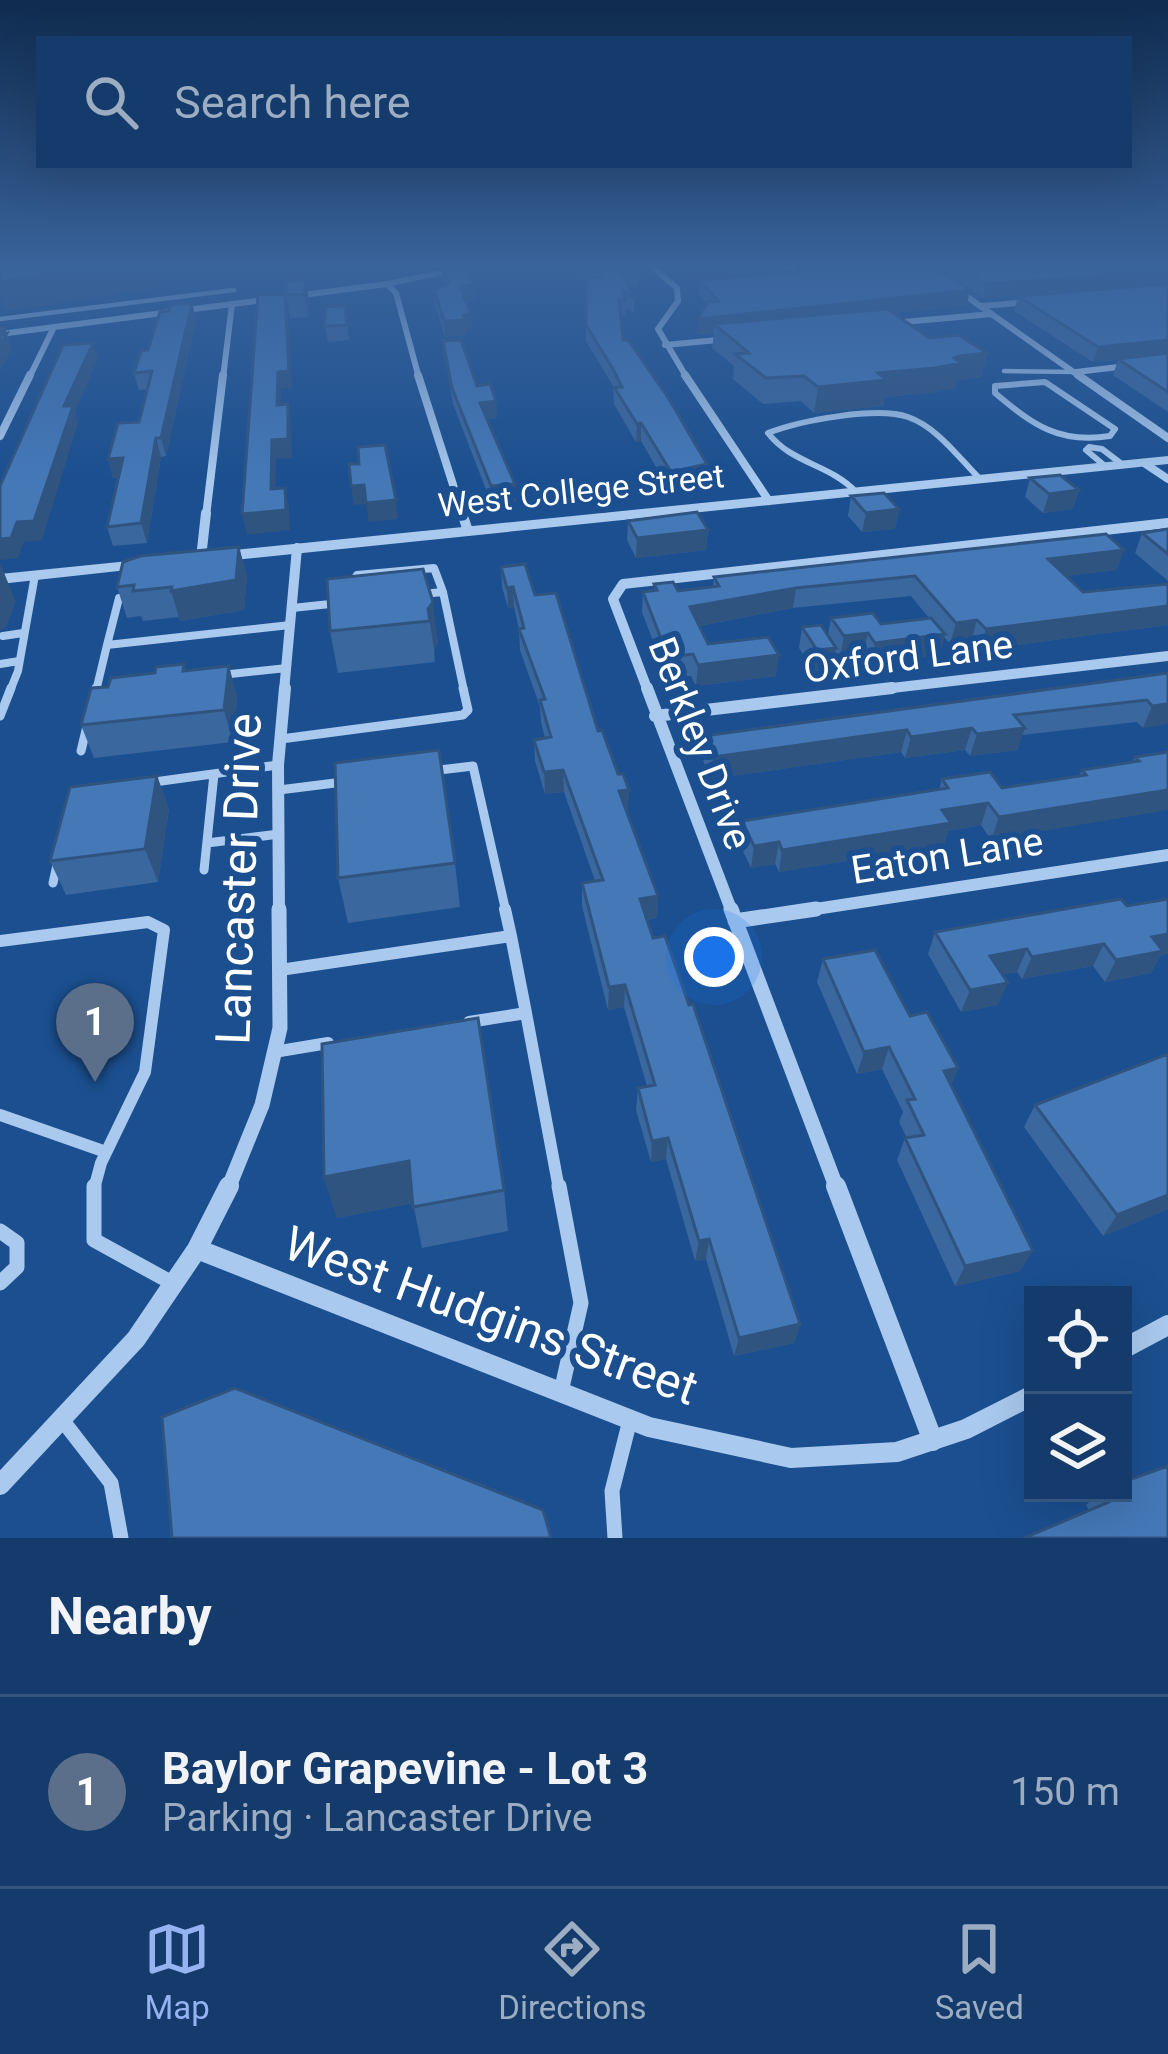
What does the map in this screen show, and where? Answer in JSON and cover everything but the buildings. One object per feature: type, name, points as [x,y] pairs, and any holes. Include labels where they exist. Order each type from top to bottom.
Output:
[{"type":"street","points":[[0,436],[49,338]]},
{"type":"street","points":[[201,558],[228,338]]},
{"type":"street","points":[[408,338],[468,531]]},
{"type":"street","points":[[662,338],[769,501]]},
{"type":"street","points":[[665,345],[735,338]]},
{"type":"street","points":[[1026,338],[1168,438]]},
{"type":"street","points":[[1075,372],[1142,364]]},
{"type":"street","name":"West College Street","points":[[0,579],[1168,460]]},
{"type":"street","points":[[1144,463],[1168,479]]},
{"type":"street","name":"Berkley Drive","points":[[933,1441],[614,614],[613,599],[623,584],[1168,523]]},
{"type":"street","name":"Lancaster Drive","points":[[0,1485],[136,1339],[197,1249],[237,1171],[262,1106],[280,1028],[278,765],[297,548]]},
{"type":"street","name":"Oxford Lane","points":[[655,716],[1168,656]]},
{"type":"street","name":"Eaton Lane","points":[[735,921],[1168,855]]},
{"type":"street","name":"West Hudgins Street","points":[[197,1249],[631,1420],[791,1458],[897,1452],[933,1441],[1024,1399]]},
{"type":"street","points":[[1132,1343],[1168,1325]]},
{"type":"lane","points":[[1004,371],[1075,372]]},
{"type":"lane","points":[[1088,443],[1110,436],[1114,429],[1058,387],[1046,382],[995,386],[994,393],[1046,435],[1088,443],[1114,466]]},
{"type":"lane","points":[[856,492],[835,469],[789,458],[768,434],[801,423],[901,414],[929,431],[980,479]]},
{"type":"lane","points":[[1088,443],[1086,450],[1114,466]]},
{"type":"lane","points":[[107,645],[291,616],[353,601],[352,578],[357,574],[434,568],[468,710],[463,715],[281,739]]},
{"type":"lane","points":[[0,716],[19,662],[35,575]]},
{"type":"lane","points":[[398,597],[443,592]]},
{"type":"lane","points":[[81,751],[118,598]]},
{"type":"lane","points":[[3,635],[23,634]]},
{"type":"lane","points":[[0,664],[19,662]]},
{"type":"lane","points":[[215,676],[287,668]]},
{"type":"lane","points":[[96,689],[120,686]]},
{"type":"lane","points":[[143,783],[278,765]]},
{"type":"lane","points":[[409,774],[473,766],[511,936],[581,1303],[561,1392]]},
{"type":"lane","points":[[204,870],[214,774]]},
{"type":"lane","points":[[279,790],[365,779]]},
{"type":"lane","points":[[207,843],[279,834]]},
{"type":"lane","points":[[52,883],[58,862]]},
{"type":"lane","points":[[0,940],[148,922],[164,930],[145,1072],[106,1152],[92,1195],[94,1240],[174,1284]]},
{"type":"lane","points":[[280,970],[511,936]]},
{"type":"lane","points":[[457,1024],[526,1013]]},
{"type":"lane","points":[[274,1052],[343,1041]]},
{"type":"lane","points":[[0,1115],[106,1152]]},
{"type":"lane","points":[[0,1232],[17,1243],[17,1267],[0,1283]]},
{"type":"lane","points":[[63,1420],[111,1483],[121,1538]]},
{"type":"lane","points":[[613,1538],[612,1492],[631,1420]]},
{"type":"place","name":"Baylor Grapevine - Lot 3","points":[[95,1082]]}]
